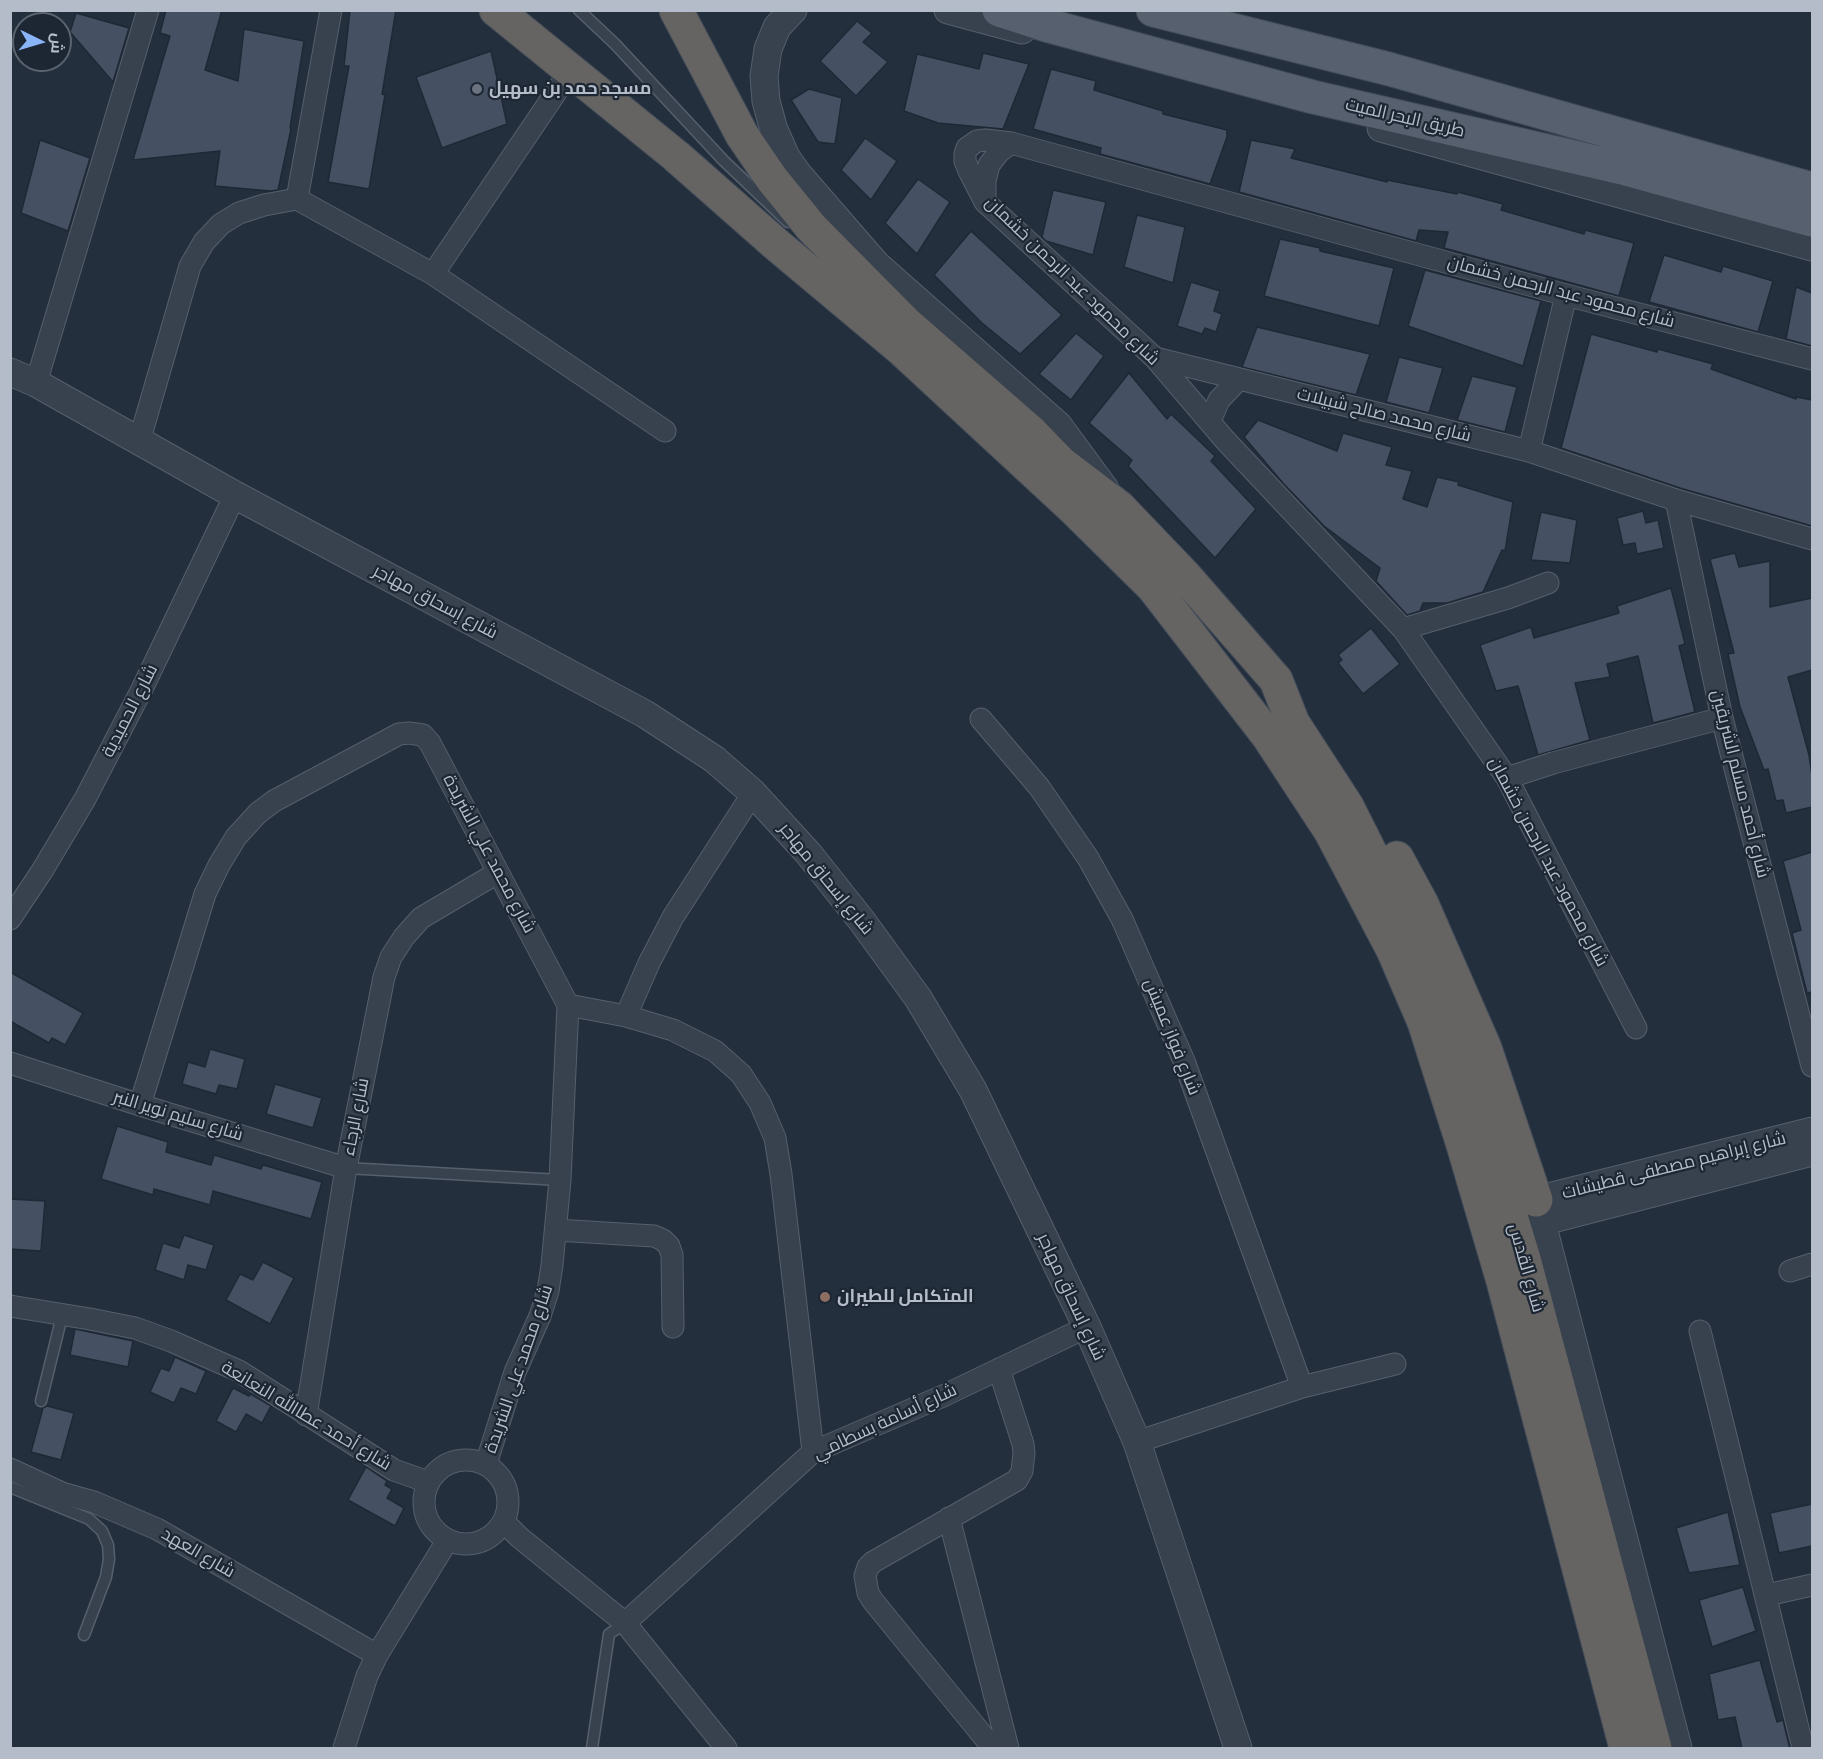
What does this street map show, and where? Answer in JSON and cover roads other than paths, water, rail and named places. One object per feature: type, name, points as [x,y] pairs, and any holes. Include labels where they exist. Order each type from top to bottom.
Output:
[{"type":"highway","points":[[496,10],[676,156],[777,245],[900,348],[1075,510],[1153,587],[1268,736],[1339,819]]},
{"type":"highway","points":[[676,10],[742,135],[772,179],[812,227],[907,324],[1031,432],[1060,462],[1119,507],[1186,577],[1276,680],[1300,695],[1362,794],[1422,904],[1485,1048],[1539,1211]]},
{"type":"highway","points":[[1276,680],[1293,723],[1339,819]]},
{"type":"highway","name":"شارع القدس","points":[[1339,819],[1424,1022],[1463,1145],[1503,1281],[1626,1749]]},
{"type":"highway","name":"شارع القدس","points":[[1339,819],[1423,957],[1469,1078],[1524,1258],[1655,1749]]},
{"type":"main road","name":"طريق البحر الميت","points":[[999,10],[1046,26],[1313,97],[1626,169],[1812,220]]},
{"type":"main road","points":[[1153,10],[1389,69],[1812,189]]},
{"type":"street","points":[[36,383],[148,10]]},
{"type":"street","points":[[297,199],[331,10]]},
{"type":"street","points":[[793,10],[777,27],[768,49],[764,76],[766,101],[774,130],[786,157],[876,264],[1058,425],[1119,507]]},
{"type":"street","points":[[948,10],[1812,247]]},
{"type":"street","points":[[433,274],[571,70]]},
{"type":"street","name":"شارع محمود عبد الرحمن خشمان","points":[[1636,1029],[1507,778],[1403,629],[1225,440],[1155,358],[985,202],[985,181],[989,165],[998,153],[1011,143],[1566,295],[1812,359]]},
{"type":"street","points":[[139,442],[190,266],[204,242],[221,224],[239,213],[264,205],[297,199],[433,274],[665,431]]},
{"type":"street","points":[[1530,452],[1566,295]]},
{"type":"street","name":"شارع محمد صالح شبيلات","points":[[1155,358],[1530,452],[1676,500],[1812,539]]},
{"type":"street","name":"شارع إسحاق مهاجر","points":[[10,372],[36,383],[236,495],[645,714],[714,759],[753,793],[808,853],[849,904],[918,998],[973,1090],[1087,1326],[1137,1442],[1238,1749]]},
{"type":"street","points":[[1210,420],[1219,400],[1239,379]]},
{"type":"street","name":"شارع الحميدية","points":[[10,919],[85,799],[142,689],[236,495]]},
{"type":"street","name":"شارع أحمد مسلم الشريقين","points":[[1676,500],[1722,718],[1812,1066]]},
{"type":"street","points":[[1403,629],[1508,598],[1548,583]]},
{"type":"street","points":[[1507,778],[1553,763],[1722,718]]},
{"type":"street","name":"شارع فواز عميش","points":[[981,719],[1039,787],[1088,858],[1122,919],[1184,1061],[1302,1387]]},
{"type":"street","name":"شارع محمد علي الشريدة","points":[[140,1106],[205,894],[236,837],[258,813],[274,801],[399,734],[423,735],[430,743],[568,1005],[560,1180],[548,1291],[540,1316],[515,1372],[486,1464]]},
{"type":"street","points":[[626,1016],[673,916],[753,793]]},
{"type":"street","name":"شارع الرجاء","points":[[306,1415],[346,1168],[384,977],[391,957],[404,937],[421,918],[497,873]]},
{"type":"street","points":[[568,1005],[626,1016],[673,1030],[716,1051],[741,1074],[760,1103],[775,1138],[781,1174],[813,1452]]},
{"type":"street","name":"شارع سليم نوير النبر","points":[[10,1063],[140,1106],[346,1168]]},
{"type":"street","name":"شارع إبراهيم مصطفى قطيشات","points":[[1539,1211],[1812,1131]]},
{"type":"street","name":"شارع إبراهيم مصطفى قطيشات","points":[[1539,1211],[1812,1152]]},
{"type":"street","points":[[1539,1211],[1678,1749]]},
{"type":"street","points":[[556,1230],[654,1236],[663,1240],[669,1246],[672,1255],[673,1327]]},
{"type":"street","points":[[1790,1271],[1812,1264]]},
{"type":"street","name":"شارع أحمد عطاالله النعانعة","points":[[10,1306],[90,1319],[135,1329],[171,1341],[239,1371],[394,1470],[428,1482]]},
{"type":"street","name":"شارع أسامة بسطامي","points":[[625,1623],[813,1452],[999,1369],[1087,1326]]},
{"type":"street","points":[[1700,1331],[1767,1595],[1803,1749]]},
{"type":"street","points":[[1137,1442],[1302,1387],[1395,1364]]},
{"type":"street","points":[[993,1749],[873,1601],[866,1583],[868,1567],[873,1562],[1017,1480],[1022,1471],[1023,1444],[999,1369]]},
{"type":"street","points":[[465,1459],[486,1464],[503,1479],[509,1501],[504,1522],[489,1539],[468,1545],[447,1541],[430,1526],[423,1504],[428,1482],[443,1466],[465,1459]]},
{"type":"street","name":"شارع العهد","points":[[10,1469],[33,1488],[93,1502],[157,1529],[377,1655]]},
{"type":"street","points":[[949,1518],[1008,1749]]},
{"type":"street","points":[[504,1522],[519,1537],[625,1623],[726,1749]]},
{"type":"street","points":[[344,1749],[367,1676],[377,1655],[447,1541]]},
{"type":"street","points":[[1767,1595],[1812,1585]]},
{"type":"lane","points":[[579,10],[615,44],[724,161],[845,274],[877,294]]},
{"type":"lane","points":[[346,1168],[560,1180]]},
{"type":"lane","points":[[40,1401],[62,1316]]},
{"type":"lane","points":[[10,1488],[33,1488],[88,1519],[102,1531],[108,1545],[109,1559],[106,1577],[84,1635]]},
{"type":"lane","points":[[592,1749],[609,1634],[625,1623]]},
{"type":"place","name":"مسجد حمد بن سهيل","points":[[477,89]]},
{"type":"place","name":"المتكامل للطيران","points":[[825,1297]]}]
